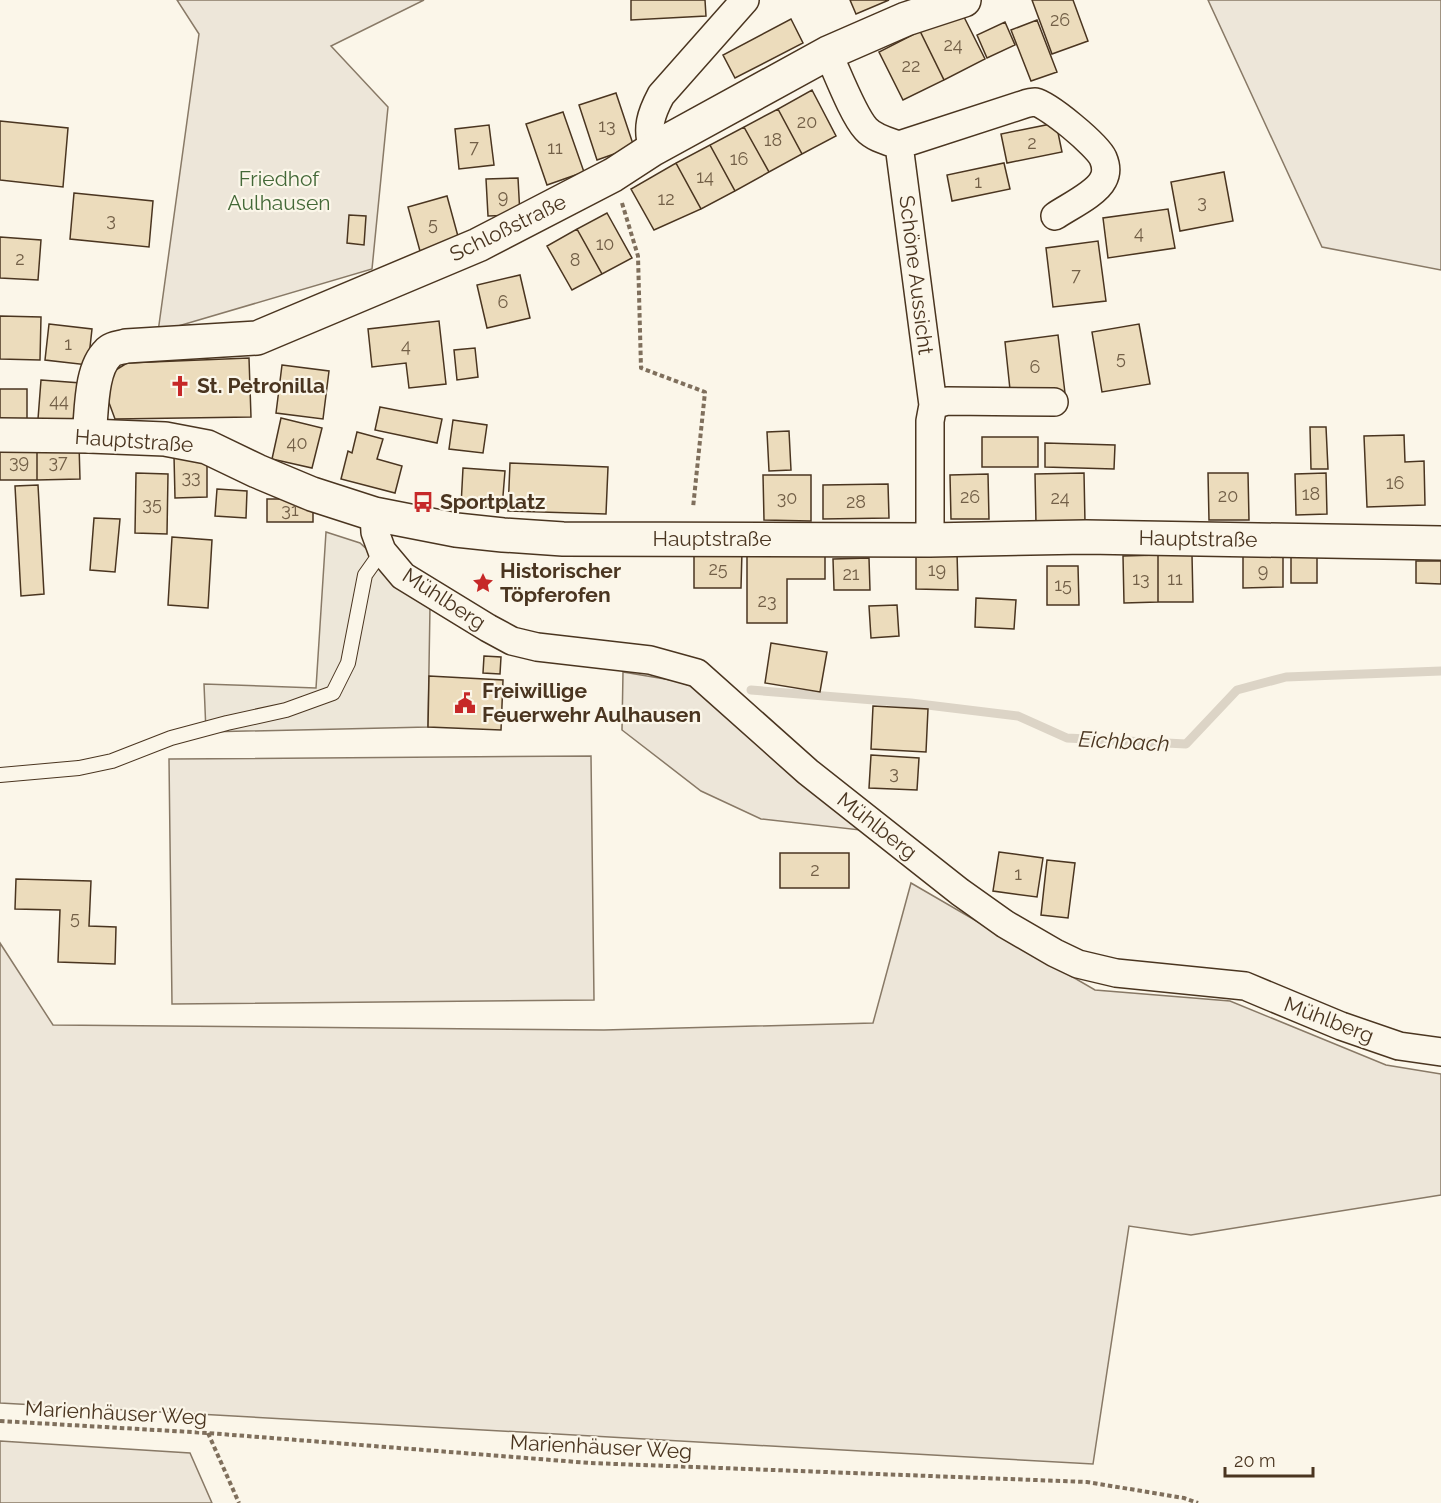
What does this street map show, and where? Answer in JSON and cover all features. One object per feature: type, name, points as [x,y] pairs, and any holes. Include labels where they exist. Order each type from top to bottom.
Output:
[{"type":"main road","name":"Schloßstraße","points":[[89,436],[95,378],[101,361],[110,350],[126,346],[257,338],[478,245],[613,175],[653,149],[828,54],[906,20],[964,0]]},
{"type":"main road","name":"Hauptstraße","points":[[0,435],[165,439],[207,447],[256,471],[312,494],[374,514],[456,530],[503,536],[563,539],[930,540],[1086,537],[1441,543]]},
{"type":"street","points":[[653,149],[648,128],[661,95],[745,0]]},
{"type":"street","points":[[828,54],[866,129],[880,139],[899,145],[1026,104],[1034,102],[1047,108],[1097,149],[1107,170],[1103,181],[1094,190],[1055,216]]},
{"type":"street","name":"Schöne Aussicht","points":[[899,145],[933,405],[930,421],[930,540]]},
{"type":"street","points":[[933,405],[947,401],[1054,402]]},
{"type":"street","name":"Mühlberg","points":[[374,514],[375,532],[382,551],[403,576],[488,628],[512,640],[537,646],[650,660],[698,673],[808,772],[960,892],[1005,924],[1078,964],[1116,973],[1245,986],[1341,1026],[1399,1046],[1441,1052]]},
{"type":"lane","points":[[0,776],[79,768],[112,761],[171,738],[286,710],[333,693],[348,663],[365,574],[382,551]]},
{"type":"path","points":[[613,175],[638,256],[641,368],[705,392],[690,539]]},
{"type":"path","name":"Marienhäuser Weg","points":[[0,1421],[208,1433],[590,1464],[1087,1482],[1184,1498],[1198,1503]]},
{"type":"path","points":[[208,1433],[239,1503]]},
{"type":"green space","name":"Friedhof Aulhausen","points":[[177,0],[424,0],[331,46],[388,107],[372,269],[158,332],[199,34]]},
{"type":"green space","points":[[1208,0],[1441,0],[1441,270],[1322,247]]},
{"type":"green space","points":[[623,672],[677,681],[699,689],[860,824],[860,830],[761,819],[701,791],[622,730]]},
{"type":"green space","points":[[591,756],[594,1000],[172,1004],[169,759]]},
{"type":"green space","points":[[911,883],[1095,990],[1230,1001],[1386,1065],[1441,1074],[1441,1195],[1191,1235],[1129,1226],[1093,1464],[0,1403],[0,943],[53,1025],[604,1030],[873,1023]]},
{"type":"green space","points":[[0,1441],[190,1453],[212,1503],[0,1503]]},
{"type":"shaded area","points":[[326,532],[360,543],[430,607],[428,727],[206,732],[204,684],[316,688]]},
{"type":"building","points":[[631,0],[705,0],[706,16],[631,20]]},
{"type":"building","points":[[850,0],[889,0],[856,14]]},
{"type":"building","points":[[1032,0],[1073,0],[1088,41],[1052,54]]},
{"type":"building","points":[[961,11],[985,59],[944,80],[920,31]]},
{"type":"building","points":[[791,19],[803,43],[735,78],[723,55]]},
{"type":"building","points":[[1037,20],[1057,72],[1031,81],[1011,30]]},
{"type":"building","points":[[1005,22],[1015,45],[987,58],[977,35]]},
{"type":"building","points":[[920,31],[944,80],[903,100],[879,52]]},
{"type":"building","points":[[812,90],[836,136],[802,154],[778,109]]},
{"type":"building","points":[[616,93],[634,147],[597,160],[579,105]]},
{"type":"building","points":[[778,109],[802,154],[769,172],[744,127]]},
{"type":"building","points":[[563,112],[584,172],[547,185],[526,124]]},
{"type":"building","points":[[0,121],[68,128],[63,187],[0,180]]},
{"type":"building","points":[[1056,123],[1062,152],[1007,163],[1001,134]]},
{"type":"building","points":[[489,125],[494,165],[459,169],[455,129]]},
{"type":"building","points":[[744,127],[769,172],[735,191],[710,145]]},
{"type":"building","points":[[710,145],[735,191],[701,209],[676,163]]},
{"type":"building","points":[[676,163],[701,209],[654,230],[631,189]]},
{"type":"building","points":[[1004,163],[1010,189],[952,201],[947,175]]},
{"type":"building","points":[[1224,172],[1233,221],[1180,231],[1171,182]]},
{"type":"building","points":[[518,178],[520,215],[488,216],[486,179]]},
{"type":"building","points":[[74,193],[153,201],[149,247],[70,239]]},
{"type":"building","points":[[447,196],[459,240],[420,251],[408,207]]},
{"type":"building","points":[[1168,209],[1175,248],[1108,258],[1103,218]]},
{"type":"building","points":[[607,213],[632,258],[602,274],[577,229]]},
{"type":"building","points":[[349,215],[366,216],[364,245],[347,243]]},
{"type":"building","points":[[577,229],[602,274],[572,290],[547,246]]},
{"type":"building","points":[[0,237],[41,240],[38,280],[0,278]]},
{"type":"building","points":[[1098,241],[1106,301],[1053,307],[1046,248]]},
{"type":"building","points":[[520,275],[530,318],[487,328],[477,285]]},
{"type":"building","points":[[0,316],[41,317],[40,360],[0,359]]},
{"type":"building","points":[[439,321],[446,384],[409,388],[406,363],[372,367],[368,329]]},
{"type":"building","points":[[49,324],[92,329],[88,365],[45,360]]},
{"type":"building","points":[[1139,324],[1150,384],[1102,392],[1092,332]]},
{"type":"building","points":[[1058,335],[1065,393],[1011,399],[1005,342]]},
{"type":"building","points":[[475,348],[478,377],[457,380],[454,350]]},
{"type":"building","name":"St. Petronilla","points":[[249,358],[251,417],[115,419],[108,400],[111,373],[127,363]]},
{"type":"building","points":[[282,365],[329,371],[323,419],[276,413]]},
{"type":"building","points":[[41,380],[81,383],[78,422],[38,419]]},
{"type":"building","points":[[0,389],[27,389],[27,420],[0,420]]},
{"type":"building","points":[[380,407],[442,419],[437,443],[375,430]]},
{"type":"building","points":[[281,418],[322,428],[312,468],[272,459]]},
{"type":"building","points":[[453,420],[487,425],[483,453],[449,449]]},
{"type":"building","points":[[1310,427],[1326,427],[1328,469],[1311,469]]},
{"type":"building","points":[[789,431],[791,470],[769,471],[767,432]]},
{"type":"building","points":[[357,432],[383,439],[377,459],[402,466],[395,493],[341,479],[348,451],[352,453]]},
{"type":"building","points":[[1404,435],[1405,462],[1424,461],[1425,505],[1367,507],[1364,436]]},
{"type":"building","points":[[982,437],[1038,437],[1038,467],[982,467]]},
{"type":"building","points":[[1045,443],[1115,445],[1114,469],[1045,467]]},
{"type":"building","points":[[37,444],[79,444],[80,479],[37,480]]},
{"type":"building","points":[[37,444],[37,480],[0,480],[0,445]]},
{"type":"building","points":[[174,456],[207,456],[207,497],[175,498]]},
{"type":"building","points":[[510,463],[608,467],[606,514],[508,511]]},
{"type":"building","points":[[463,468],[505,471],[502,508],[461,506]]},
{"type":"building","points":[[136,473],[168,474],[167,534],[135,533]]},
{"type":"building","points":[[1084,473],[1085,523],[1036,524],[1035,474]]},
{"type":"building","points":[[1208,473],[1248,473],[1249,520],[1209,520]]},
{"type":"building","points":[[1326,473],[1327,514],[1296,515],[1295,474]]},
{"type":"building","points":[[988,474],[989,519],[951,519],[950,475]]},
{"type":"building","points":[[763,475],[811,475],[811,521],[764,520]]},
{"type":"building","points":[[888,484],[889,518],[823,519],[823,485]]},
{"type":"building","points":[[38,485],[44,594],[21,596],[15,486]]},
{"type":"building","points":[[217,489],[247,491],[246,518],[215,516]]},
{"type":"building","points":[[267,499],[313,499],[313,522],[267,522]]},
{"type":"building","points":[[94,518],[120,519],[115,572],[90,570]]},
{"type":"building","points":[[172,537],[212,540],[208,608],[168,605]]},
{"type":"building","points":[[694,551],[742,551],[741,588],[694,588]]},
{"type":"building","points":[[916,551],[957,552],[958,590],[916,589]]},
{"type":"building","points":[[747,554],[825,554],[825,579],[787,579],[787,623],[747,623]]},
{"type":"building","points":[[1243,554],[1283,554],[1283,587],[1243,588]]},
{"type":"building","points":[[1158,555],[1158,602],[1124,603],[1123,556]]},
{"type":"building","points":[[1158,555],[1192,555],[1193,602],[1158,602]]},
{"type":"building","points":[[1291,557],[1317,557],[1317,583],[1291,583]]},
{"type":"building","points":[[869,558],[870,590],[834,590],[833,559]]},
{"type":"building","points":[[1416,561],[1441,561],[1441,584],[1416,583]]},
{"type":"building","points":[[1047,566],[1078,566],[1079,605],[1047,605]]},
{"type":"building","points":[[976,598],[1016,600],[1014,629],[975,627]]},
{"type":"building","points":[[897,605],[899,636],[871,638],[869,606]]},
{"type":"building","points":[[771,643],[827,652],[820,692],[765,683]]},
{"type":"building","points":[[484,656],[501,657],[500,674],[483,673]]},
{"type":"building","name":"Freiwillige Feuerwehr Aulhausen","points":[[429,676],[503,680],[501,730],[428,727]]},
{"type":"building","points":[[873,706],[928,709],[926,752],[871,749]]},
{"type":"building","points":[[871,755],[919,758],[917,790],[869,788]]},
{"type":"building","points":[[999,852],[1043,858],[1037,897],[993,891]]},
{"type":"building","points":[[780,853],[849,853],[849,888],[780,888]]},
{"type":"building","points":[[1047,860],[1075,863],[1068,918],[1041,915]]},
{"type":"building","points":[[16,879],[91,881],[89,926],[116,927],[115,964],[58,962],[60,910],[15,909]]},
{"type":"waterway","name":"Eichbach","points":[[751,690],[911,703],[1018,716],[1067,738],[1186,744],[1237,690],[1286,677],[1441,671]]},
{"type":"place","name":"St. Petronilla","points":[[180,386]]},
{"type":"place","name":"Sportplatz","points":[[423,502]]},
{"type":"place","name":"Historischer Töpferofen","points":[[483,583]]},
{"type":"place","name":"Freiwillige Feuerwehr Aulhausen","points":[[465,703]]}]
